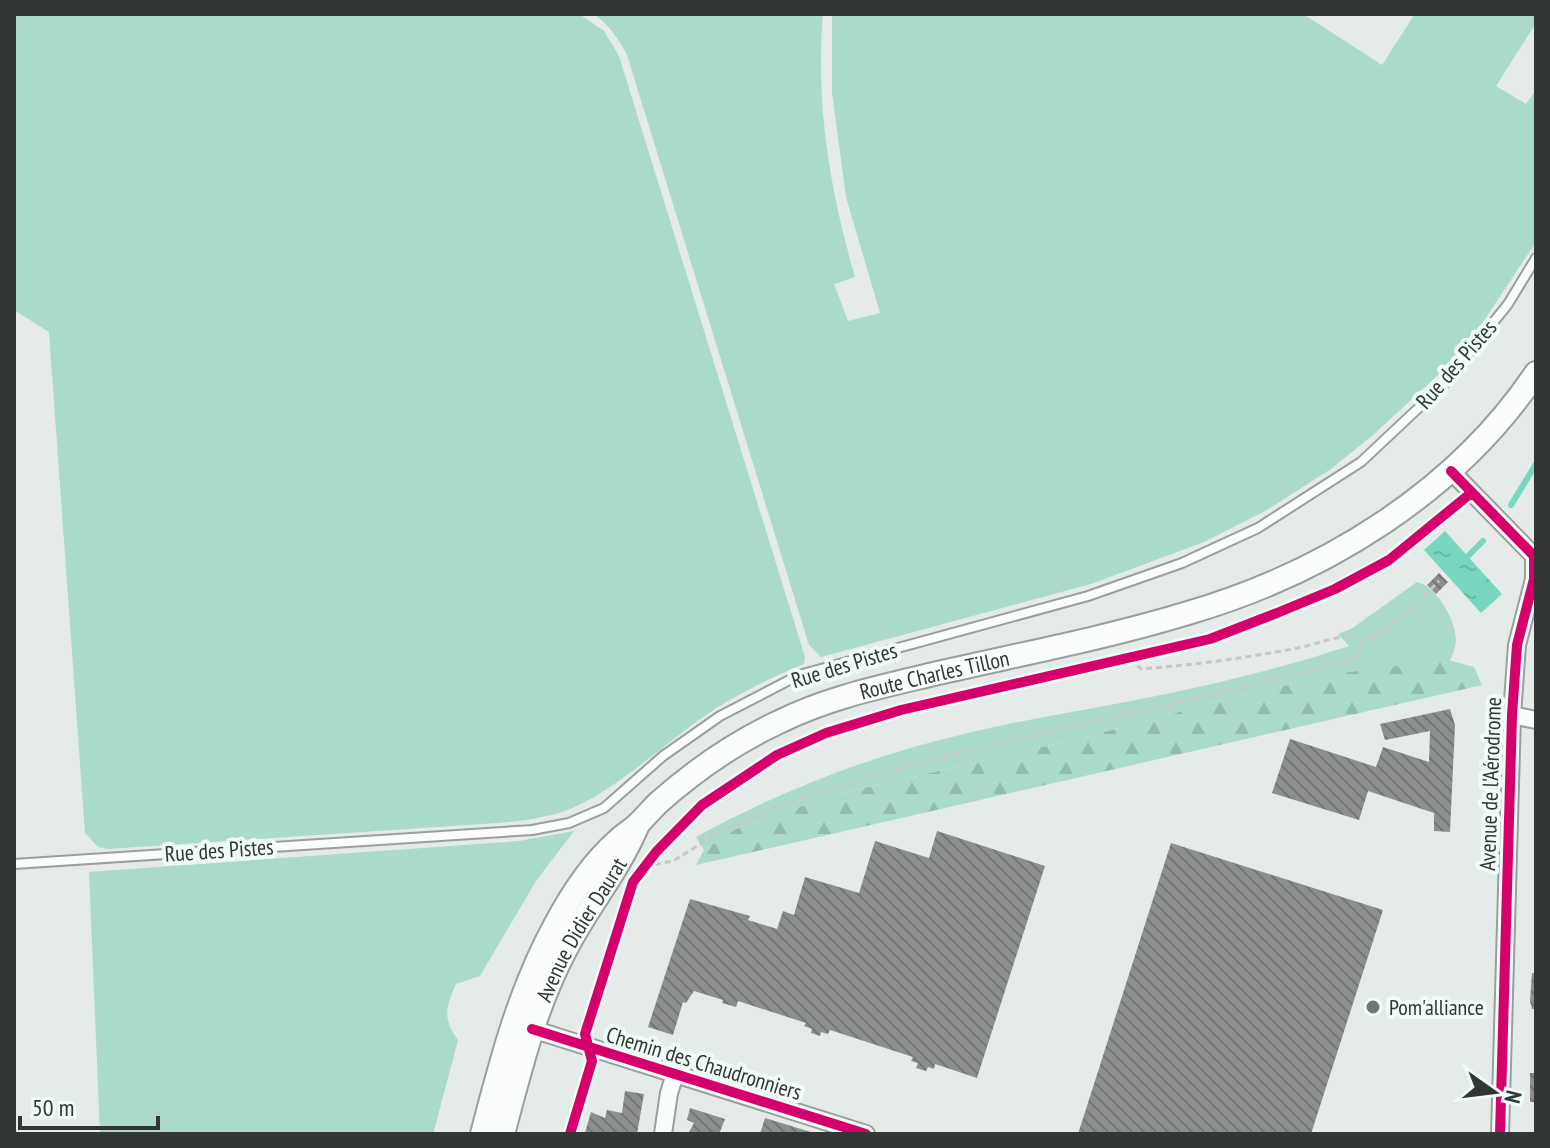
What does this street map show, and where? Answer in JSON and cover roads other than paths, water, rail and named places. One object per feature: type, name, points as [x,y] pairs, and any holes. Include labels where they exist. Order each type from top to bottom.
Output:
[{"type":"main road","name":"Route Charles Tillon","points":[[482,1134],[514,1016],[556,923],[593,868],[616,842],[658,803],[728,750],[779,721],[853,693],[1143,626],[1263,586],[1326,556],[1390,519],[1451,471],[1513,407],[1536,373]]},
{"type":"main road","name":"Avenue Didier Daurat","points":[[503,1134],[532,1029],[564,951],[627,851],[639,823]]},
{"type":"street","name":"Avenue de l'Aérodrome","points":[[1451,471],[1535,555],[1534,579],[1517,645],[1512,715],[1500,1134]]},
{"type":"street","points":[[1512,715],[1536,720]]},
{"type":"street","name":"Chemin des Chaudronniers","points":[[532,1029],[866,1134]]},
{"type":"street","points":[[663,1134],[675,1074]]},
{"type":"lane","name":"Rue des Pistes","points":[[14,864],[532,830],[569,823],[604,808],[663,756],[720,716],[799,675],[1088,596],[1182,563],[1258,528],[1361,462],[1444,384],[1508,304],[1536,258]]},
{"type":"water","points":[[1445,531],[1502,594],[1481,613],[1424,550]]},
{"type":"waterway","points":[[1511,505],[1536,464]]},
{"type":"waterway","points":[[1468,556],[1483,541]]},
{"type":"place","name":"Pom'alliance","points":[[1373,1007]]}]
